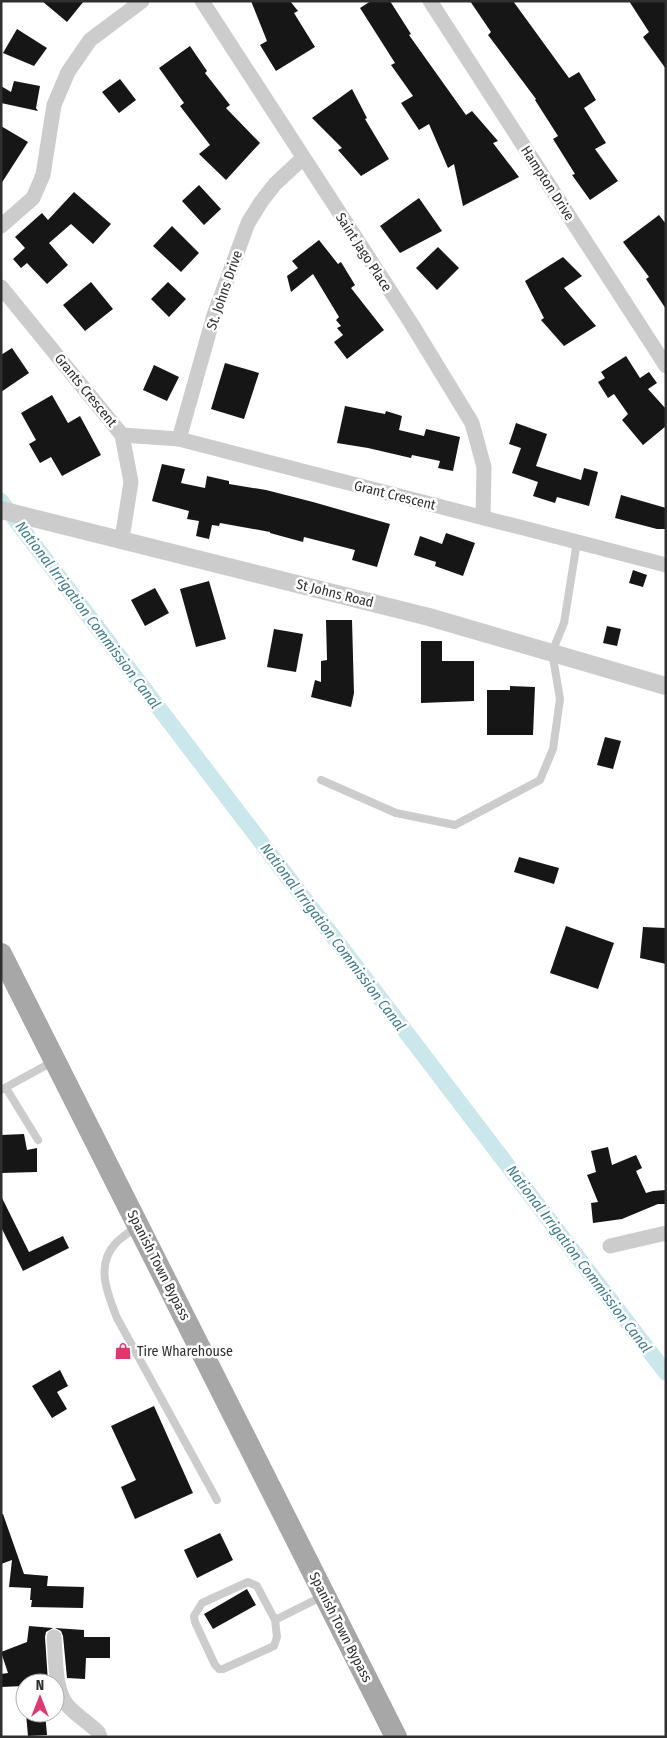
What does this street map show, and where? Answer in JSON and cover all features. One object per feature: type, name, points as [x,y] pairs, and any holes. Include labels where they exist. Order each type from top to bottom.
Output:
[{"type":"main road","name":"Spanish Town Bypass","points":[[1,954],[396,1737]]},
{"type":"street","points":[[1,226],[33,198],[43,175],[54,105],[68,72],[90,40],[142,1]]},
{"type":"street","name":"Saint Jago Place","points":[[202,1],[411,323],[472,423],[484,467],[483,517]]},
{"type":"street","name":"Hampton Drive","points":[[430,1],[666,366]]},
{"type":"street","name":"St. Johns Drive","points":[[179,439],[214,314],[248,223],[275,184],[303,158]]},
{"type":"street","name":"Grants Crescent","points":[[1,288],[122,435],[131,482],[122,538]]},
{"type":"street","name":"Grant Crescent","points":[[122,435],[179,439],[666,565]]},
{"type":"street","name":"St Johns Road","points":[[1,510],[122,538],[429,617],[666,686]]},
{"type":"street","points":[[610,1246],[666,1234]]},
{"type":"street","points":[[54,1637],[58,1684],[62,1698],[68,1706],[98,1732],[100,1737]]},
{"type":"lane","points":[[321,780],[396,813],[455,825],[540,780],[554,749],[560,699],[552,652],[564,623],[577,542]]},
{"type":"lane","points":[[38,1140],[4,1090],[20,1079],[55,1061]]},
{"type":"lane","points":[[138,1225],[115,1244],[110,1252],[105,1263],[104,1276],[107,1290],[117,1318],[216,1500]]},
{"type":"lane","points":[[248,1582],[257,1586],[275,1620],[277,1636],[274,1646],[223,1669],[219,1669],[215,1665],[194,1616],[202,1603],[248,1582]]},
{"type":"lane","points":[[275,1620],[325,1595]]},
{"type":"building","points":[[42,1],[84,1],[67,22]]},
{"type":"building","points":[[251,1],[290,1],[298,11],[294,13],[315,47],[276,71],[260,45],[267,41]]},
{"type":"building","points":[[371,1],[390,1],[411,34],[409,35],[466,115],[472,111],[498,141],[493,143],[519,177],[463,206],[454,164],[448,168],[429,124],[419,130],[401,103],[413,96],[391,65],[395,63],[360,8]]},
{"type":"building","points":[[470,1],[513,1],[569,78],[579,72],[596,100],[584,108],[606,143],[595,149],[618,181],[590,200],[572,175],[575,174],[553,139],[558,136],[536,99],[488,35],[491,32]]},
{"type":"building","points":[[629,1],[666,1],[666,69],[643,37],[649,32]]},
{"type":"building","points":[[17,29],[47,48],[34,66],[3,53]]},
{"type":"building","points":[[190,46],[207,71],[205,73],[230,105],[226,108],[260,143],[226,180],[199,154],[210,145],[180,106],[184,103],[159,68]]},
{"type":"building","points":[[120,79],[136,100],[119,113],[102,92]]},
{"type":"building","points":[[14,81],[40,86],[36,108],[38,111],[1,103],[1,86],[11,92]]},
{"type":"building","points":[[352,89],[367,118],[365,119],[389,159],[361,176],[338,150],[342,148],[312,118]]},
{"type":"building","points":[[1,126],[28,142],[1,184]]},
{"type":"building","points":[[199,185],[221,209],[204,225],[182,201]]},
{"type":"building","points":[[74,192],[111,224],[93,244],[71,224],[49,243],[68,265],[47,284],[27,263],[21,268],[13,259],[25,248],[15,237],[42,213],[48,220]]},
{"type":"building","points":[[419,198],[442,231],[400,253],[380,226]]},
{"type":"building","points":[[659,215],[666,224],[666,309],[646,279],[649,277],[623,242]]},
{"type":"building","points":[[172,226],[199,253],[181,272],[153,246]]},
{"type":"building","points":[[319,240],[338,264],[341,262],[355,285],[351,288],[384,330],[347,359],[334,342],[343,335],[337,328],[341,326],[336,320],[339,317],[313,274],[291,292],[287,276],[298,268],[292,261]]},
{"type":"building","points":[[438,247],[459,268],[437,290],[416,268]]},
{"type":"building","points":[[563,257],[582,276],[564,288],[596,326],[564,346],[541,320],[544,318],[525,281]]},
{"type":"building","points":[[91,282],[113,309],[85,331],[63,305]]},
{"type":"building","points":[[168,282],[186,299],[169,317],[151,299]]},
{"type":"building","points":[[12,348],[29,373],[1,392],[1,355]]},
{"type":"building","points":[[626,356],[640,378],[649,372],[657,383],[648,389],[666,409],[666,426],[643,445],[622,420],[628,414],[614,394],[608,398],[598,382],[605,378],[601,372]]},
{"type":"building","points":[[225,363],[259,373],[244,419],[211,409]]},
{"type":"building","points":[[154,365],[179,377],[167,401],[143,390]]},
{"type":"building","points":[[52,395],[68,423],[80,416],[101,455],[62,476],[51,457],[40,463],[29,444],[36,440],[21,413]]},
{"type":"building","points":[[345,406],[385,414],[386,411],[402,416],[399,430],[424,436],[426,429],[460,437],[453,471],[438,468],[440,461],[412,455],[411,458],[337,443]]},
{"type":"building","points":[[516,423],[547,434],[536,466],[581,480],[584,468],[598,472],[589,506],[557,497],[555,503],[533,496],[538,482],[512,473],[521,448],[509,444]]},
{"type":"building","points":[[162,464],[185,469],[181,483],[205,488],[207,476],[229,481],[229,484],[266,490],[390,524],[377,567],[352,560],[355,550],[304,537],[303,542],[270,532],[220,523],[219,526],[212,525],[209,539],[196,536],[199,521],[187,519],[189,511],[152,501]]},
{"type":"building","points":[[621,495],[666,508],[666,529],[657,529],[615,518]]},
{"type":"building","points":[[446,533],[475,543],[463,576],[435,566],[436,562],[414,555],[420,536],[442,544]]},
{"type":"building","points":[[633,570],[647,575],[643,587],[629,583]]},
{"type":"building","points":[[209,581],[226,639],[196,647],[180,589]]},
{"type":"building","points":[[155,588],[169,613],[145,626],[131,600]]},
{"type":"building","points":[[326,620],[352,620],[354,693],[351,707],[311,697],[315,680],[321,682],[321,661],[327,660]]},
{"type":"building","points":[[607,626],[621,629],[617,646],[603,643]]},
{"type":"building","points":[[274,629],[303,634],[296,672],[267,667]]},
{"type":"building","points":[[421,641],[442,641],[442,661],[474,661],[474,701],[421,703]]},
{"type":"building","points":[[510,686],[535,687],[533,735],[487,735],[487,690],[510,690]]},
{"type":"building","points":[[605,737],[621,741],[613,769],[597,765]]},
{"type":"building","points":[[519,857],[559,868],[554,884],[514,872]]},
{"type":"building","points":[[566,926],[614,943],[598,989],[550,973]]},
{"type":"building","points":[[643,927],[666,928],[666,964],[640,958]]},
{"type":"building","points":[[24,1134],[27,1150],[37,1148],[37,1172],[1,1173],[1,1135]]},
{"type":"building","points":[[608,1147],[612,1165],[636,1155],[642,1168],[636,1171],[646,1193],[666,1190],[666,1204],[658,1204],[622,1219],[593,1223],[591,1203],[598,1202],[587,1175],[596,1172],[591,1151]]},
{"type":"building","points":[[1,1196],[29,1252],[63,1236],[69,1248],[23,1271],[1,1227]]},
{"type":"building","points":[[60,1370],[68,1386],[57,1392],[67,1409],[52,1418],[32,1386]]},
{"type":"building","points":[[154,1406],[193,1493],[135,1519],[121,1487],[136,1480],[111,1426]]},
{"type":"building","points":[[1,1514],[3,1514],[24,1574],[48,1576],[47,1586],[84,1587],[83,1608],[31,1607],[31,1588],[9,1587],[12,1560],[1,1564]]},
{"type":"building","points":[[220,1533],[233,1560],[197,1578],[184,1550]]},
{"type":"building","points":[[247,1589],[256,1605],[213,1629],[204,1614]]},
{"type":"building","points":[[29,1626],[53,1628],[46,1632],[45,1637],[47,1673],[15,1673],[15,1686],[1,1687],[1,1674],[8,1673],[1,1652],[27,1642]]},
{"type":"building","points":[[55,1628],[84,1630],[84,1637],[110,1637],[110,1658],[86,1658],[85,1679],[67,1678],[63,1636],[61,1631]]},
{"type":"building","points":[[27,1723],[46,1723],[47,1735],[28,1736]]},
{"type":"waterway","name":"National Irrigation Commission Canal","points":[[1,501],[666,1373]]},
{"type":"place","name":"Tire Wharehouse","points":[[123,1351]]}]
